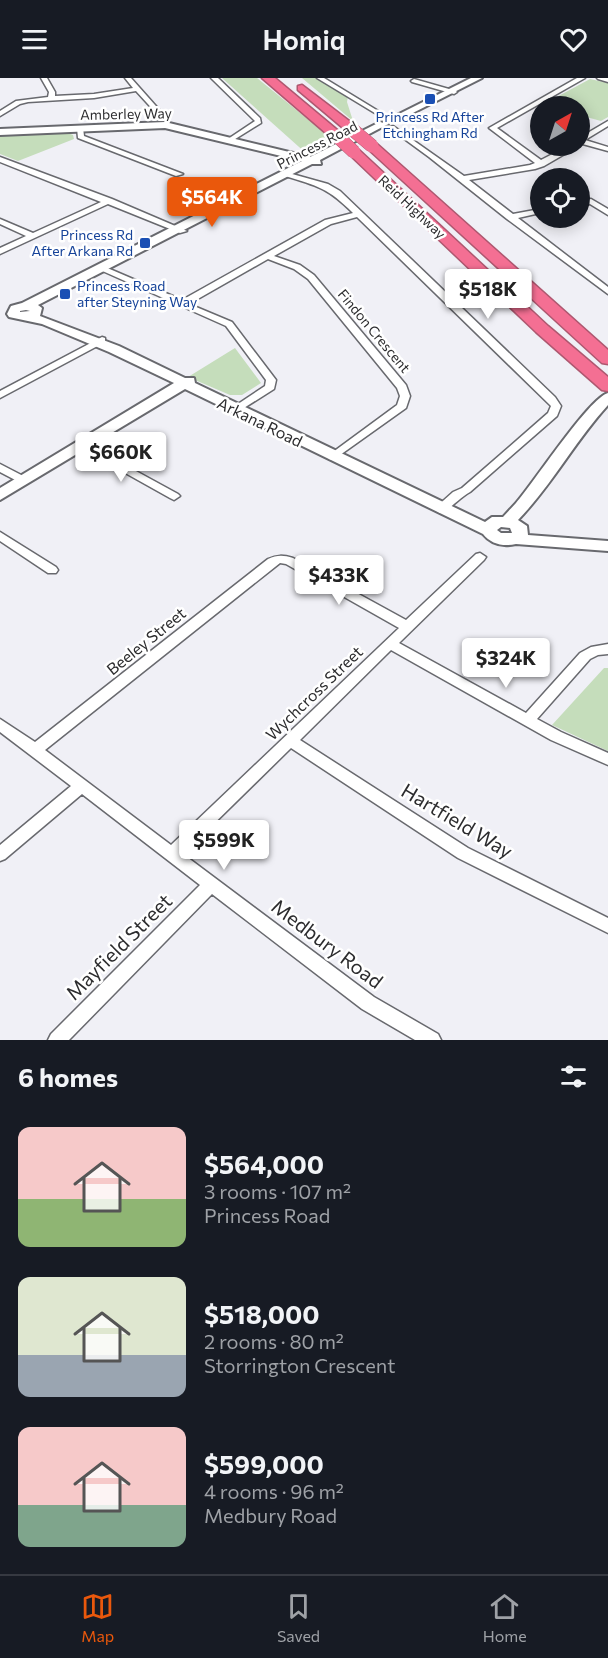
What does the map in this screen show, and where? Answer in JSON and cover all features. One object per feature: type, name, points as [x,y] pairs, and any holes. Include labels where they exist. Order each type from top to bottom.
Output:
[{"type":"highway","name":"Reid Highway","points":[[268,78],[338,137],[542,329],[608,386]]},
{"type":"highway","name":"Reid Highway","points":[[294,81],[372,146],[608,359]]},
{"type":"street","points":[[44,78],[52,92],[51,98]]},
{"type":"street","points":[[128,78],[160,114]]},
{"type":"street","points":[[214,78],[259,122],[230,141]]},
{"type":"street","points":[[320,78],[362,101],[368,111],[414,141],[608,291]]},
{"type":"street","name":"Princess Road","points":[[453,92],[478,78]]},
{"type":"street","name":"Princess Road","points":[[27,310],[313,162],[482,78]]},
{"type":"street","points":[[541,164],[492,128],[582,78]]},
{"type":"street","points":[[600,78],[608,80]]},
{"type":"street","points":[[414,81],[453,92]]},
{"type":"street","points":[[0,114],[18,102],[94,96],[138,89]]},
{"type":"street","points":[[590,134],[608,123]]},
{"type":"street","name":"Amberley Way","points":[[0,132],[165,125],[313,162]]},
{"type":"street","points":[[80,128],[80,137],[179,174]]},
{"type":"street","points":[[590,144],[608,149]]},
{"type":"street","points":[[462,179],[541,164],[555,156]]},
{"type":"street","points":[[0,159],[181,230]]},
{"type":"street","points":[[290,174],[335,191],[556,406],[553,414],[466,490],[464,497],[446,508]]},
{"type":"street","points":[[0,251],[109,201]]},
{"type":"street","points":[[590,201],[608,213]]},
{"type":"street","points":[[182,304],[328,222],[358,213]]},
{"type":"street","points":[[510,217],[530,213]]},
{"type":"street","points":[[0,222],[33,236]]},
{"type":"street","name":"Findon Crescent","points":[[268,256],[297,267],[311,277],[402,387],[405,396],[402,406],[336,455]]},
{"type":"street","points":[[104,269],[229,324],[271,380],[270,387],[239,409]]},
{"type":"street","name":"Arkana Road","points":[[1,309],[27,310],[46,321],[100,341],[446,508],[566,544],[608,546]]},
{"type":"street","points":[[0,395],[100,341]]},
{"type":"street","points":[[0,495],[183,381]]},
{"type":"street","points":[[509,528],[572,437],[604,402]]},
{"type":"street","points":[[81,444],[174,496]]},
{"type":"street","points":[[0,467],[23,480]]},
{"type":"street","name":"Arkana Road","points":[[509,528],[549,537],[608,540]]},
{"type":"street","points":[[0,536],[52,570]]},
{"type":"street","name":"Wychcross Street","points":[[172,854],[480,557]]},
{"type":"street","name":"Beeley Street","points":[[34,751],[272,562],[279,559],[289,561],[408,627]]},
{"type":"street","points":[[392,644],[556,736],[608,759]]},
{"type":"street","points":[[528,720],[585,656],[596,650],[608,650]]},
{"type":"street","name":"Medbury Road","points":[[0,724],[80,787],[212,883],[368,1003],[432,1040]]},
{"type":"street","name":"Hartfield Way","points":[[291,741],[463,853],[608,926]]},
{"type":"street","points":[[0,854],[80,787]]},
{"type":"street","name":"Mayfield Street","points":[[57,1040],[212,883]]},
{"type":"green space","points":[[222,78],[257,78],[336,142],[308,155]]},
{"type":"green space","points":[[302,78],[326,78],[348,96],[347,102],[353,121]]},
{"type":"green space","points":[[590,79],[608,83],[608,117],[601,121],[590,118],[590,96],[559,96]]},
{"type":"green space","points":[[63,131],[73,135],[74,139],[18,161],[0,154],[0,134]]},
{"type":"green space","points":[[235,348],[261,383],[242,395],[230,395],[188,377]]},
{"type":"green space","points":[[604,668],[608,668],[608,751],[552,725]]},
{"type":"place","name":"Princess Rd After Etchingham Rd","points":[[430,99]]},
{"type":"place","name":"Princess Rd After Arkana Rd","points":[[145,243]]},
{"type":"place","name":"Princess Road after Steyning Way","points":[[65,294]]}]
